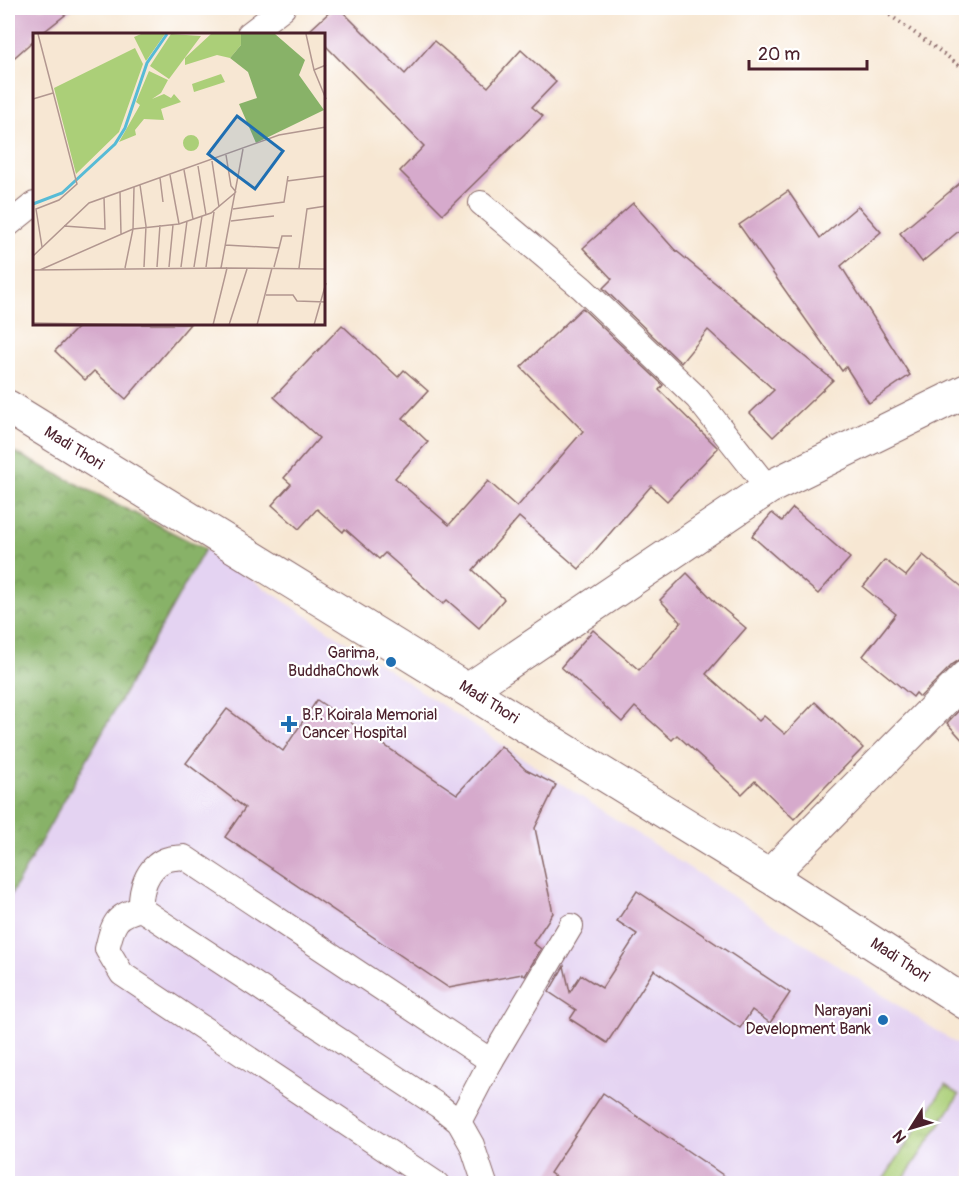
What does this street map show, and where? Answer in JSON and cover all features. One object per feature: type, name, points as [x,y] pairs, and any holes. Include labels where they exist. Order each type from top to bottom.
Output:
[{"type":"main road","points":[[468,690],[768,488],[966,391]]},
{"type":"main road","name":"Madi Thori","points":[[8,407],[769,876],[966,1003]]},
{"type":"main road","points":[[769,876],[966,677]]},
{"type":"lane","points":[[250,33],[283,8]]},
{"type":"lane","points":[[481,203],[582,288],[697,398],[768,488]]},
{"type":"lane","points":[[8,225],[33,205]]},
{"type":"lane","points":[[141,909],[144,885],[152,870],[165,860],[184,857],[491,1061]]},
{"type":"lane","points":[[437,1184],[123,974],[107,949],[112,928],[124,913],[141,909],[438,1106],[459,1122],[471,1145],[485,1184]]},
{"type":"lane","points":[[459,1122],[491,1061],[571,926]]},
{"type":"path","points":[[880,8],[966,70]]},
{"type":"shaded area","name":"B.P. Koirala Memorial Cancer Hospital","points":[[205,549],[966,1050],[966,1183],[8,1184],[8,900]]},
{"type":"green space","points":[[8,449],[205,549],[8,900]]},
{"type":"green space","points":[[945,1086],[959,1095],[901,1183],[881,1183]]},
{"type":"building","points":[[8,8],[74,8],[42,33],[33,33],[33,41],[8,63]]},
{"type":"building","points":[[334,8],[339,8],[405,74],[434,41],[488,87],[521,50],[556,82],[532,107],[543,116],[443,214],[400,171],[424,146],[326,46],[326,33],[313,33],[310,30]]},
{"type":"building","points":[[966,178],[966,225],[922,262],[900,233]]},
{"type":"building","points":[[788,191],[820,238],[858,206],[881,232],[841,266],[910,375],[869,403],[846,367],[842,371],[739,225]]},
{"type":"building","points":[[633,203],[674,249],[833,380],[773,437],[750,413],[774,390],[708,330],[681,363],[603,288],[612,279],[583,248]]},
{"type":"building","points":[[582,308],[663,385],[659,390],[718,448],[667,501],[651,486],[579,569],[519,517],[473,570],[504,599],[479,628],[447,600],[443,604],[385,553],[379,559],[345,529],[343,532],[317,509],[299,529],[272,505],[291,484],[284,478],[319,438],[274,397],[342,325],[398,377],[404,370],[428,391],[403,418],[428,442],[395,478],[449,525],[488,481],[517,507],[583,431],[521,367]]},
{"type":"building","points":[[79,326],[188,326],[126,399],[94,371],[85,380],[55,351]]},
{"type":"building","points":[[793,508],[850,558],[818,594],[752,536],[772,513],[782,521]]},
{"type":"building","points":[[923,555],[966,590],[966,659],[953,664],[920,697],[916,693],[913,697],[863,656],[896,614],[863,587],[885,560],[906,576]]},
{"type":"building","points":[[687,573],[715,602],[746,628],[706,674],[759,721],[764,716],[785,734],[815,702],[863,748],[794,819],[755,781],[742,794],[677,735],[672,740],[635,707],[622,722],[561,667],[593,630],[639,670],[681,622],[660,600]]},
{"type":"building","points":[[317,700],[457,794],[501,746],[526,770],[556,785],[535,828],[553,913],[533,943],[541,949],[525,976],[522,974],[449,988],[225,837],[245,808],[186,763],[227,709],[283,751]]},
{"type":"building","points":[[966,703],[966,744],[947,723]]},
{"type":"building","points":[[637,891],[790,993],[770,1023],[752,1010],[740,1028],[654,970],[607,1043],[570,1019],[576,1010],[549,992],[564,966],[570,992],[581,975],[602,988],[637,934],[617,921]]},
{"type":"building","points":[[603,1093],[736,1184],[566,1184],[550,1173]]},
{"type":"place","name":"Garima, BuddhaChowk","points":[[391,662]]},
{"type":"place","name":"B.P. Koirala Memorial Cancer Hospital","points":[[289,724]]},
{"type":"place","name":"Narayani Development Bank","points":[[883,1020]]}]
